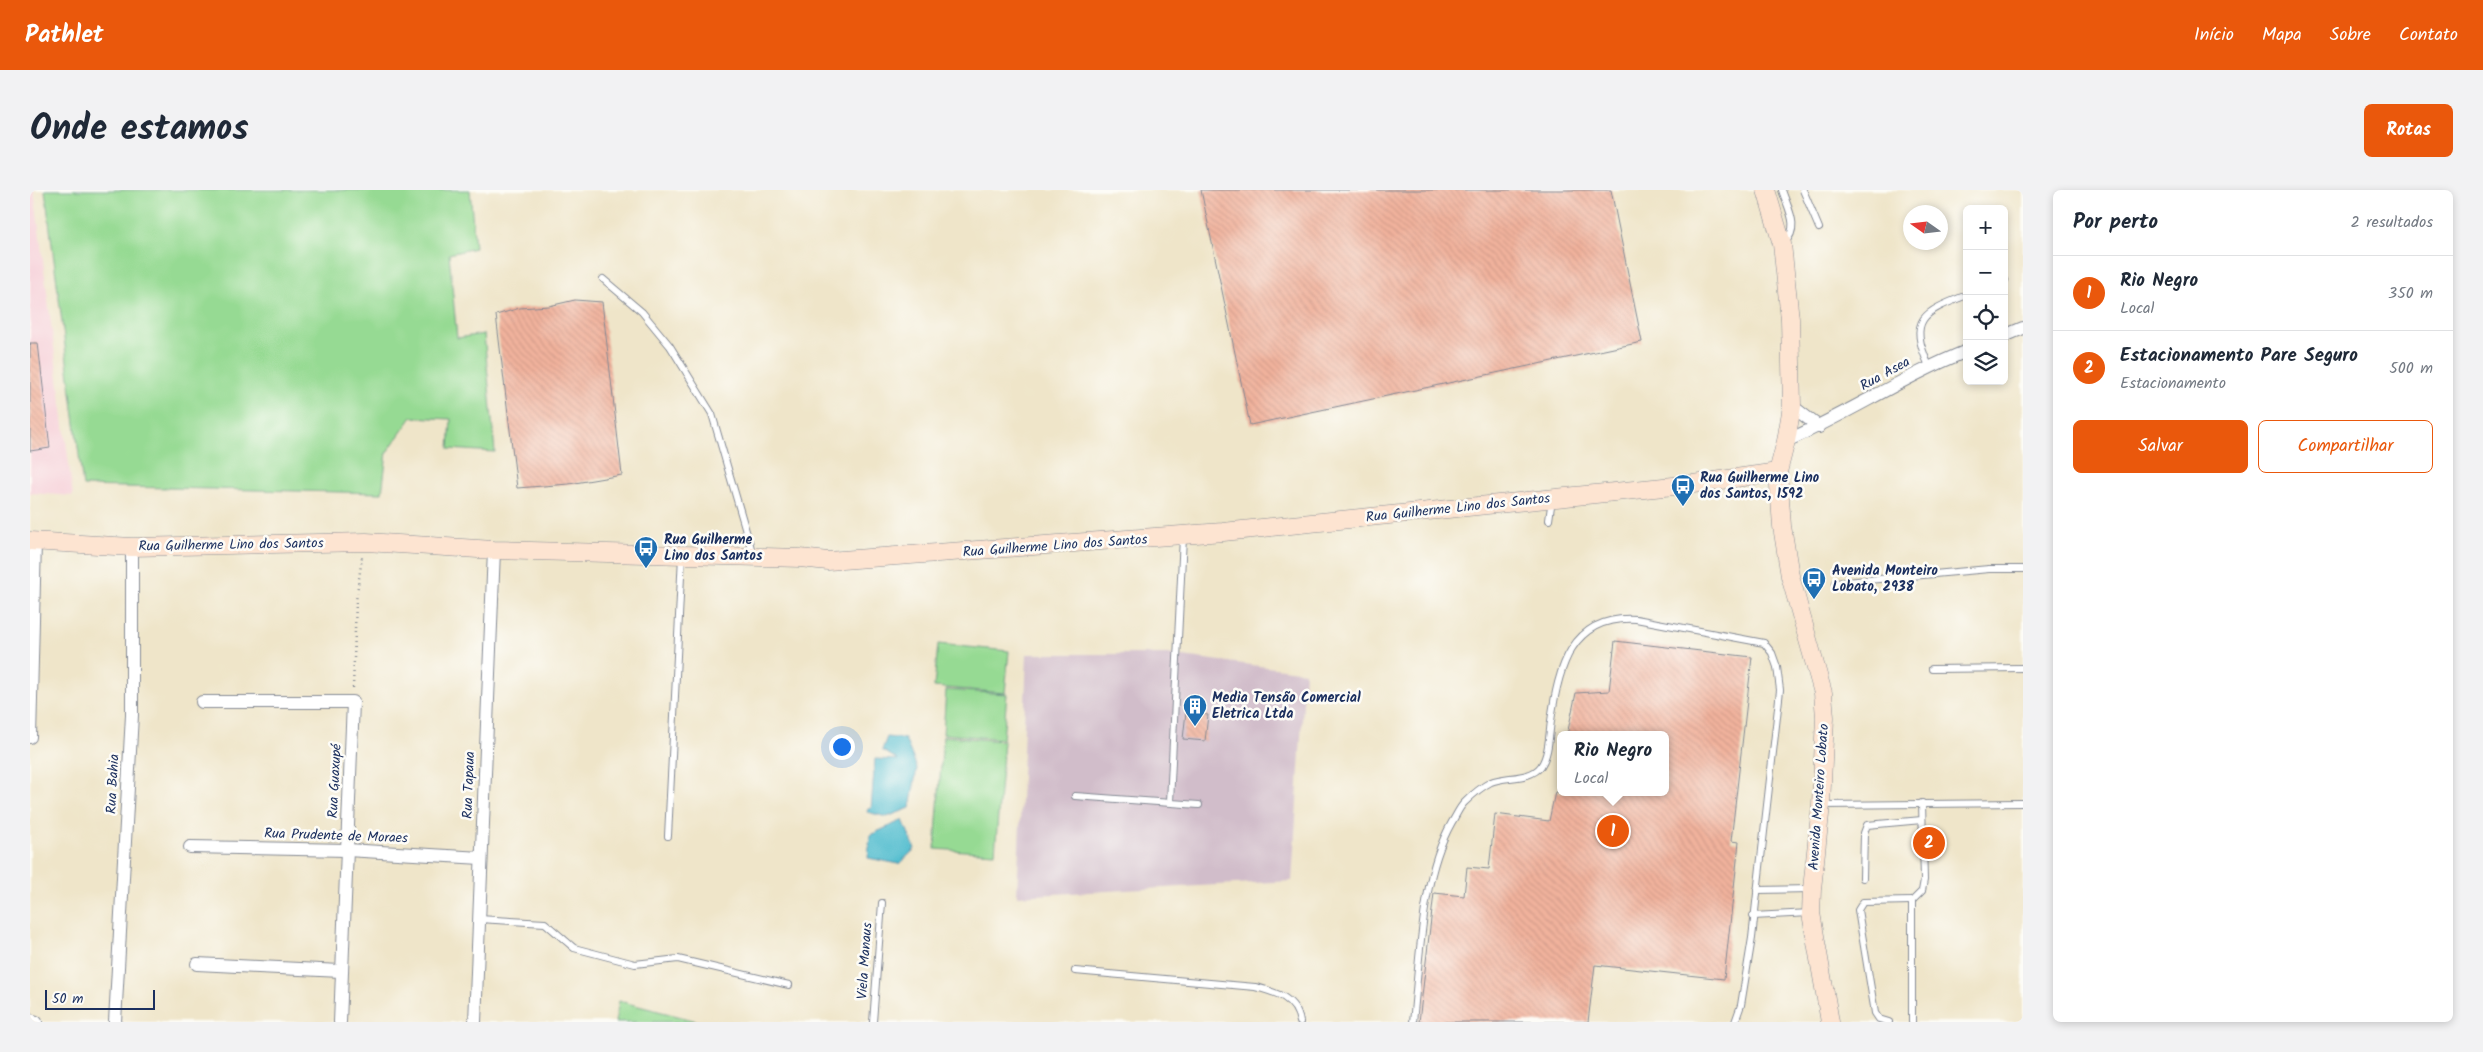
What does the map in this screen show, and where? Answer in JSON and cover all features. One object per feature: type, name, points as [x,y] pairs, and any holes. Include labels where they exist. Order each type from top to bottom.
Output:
[{"type":"street","name":"Avenida Monteiro Lobato","points":[[1766,190],[1782,244],[1790,319],[1792,406],[1786,442],[1778,472],[1782,526],[1790,576],[1823,693],[1825,726],[1821,805],[1811,913],[1830,1022]]},
{"type":"street","points":[[2008,334],[2023,328]]},
{"type":"street","name":"Rua Asea","points":[[1786,442],[1819,427],[1929,366],[1963,353]]},
{"type":"street","points":[[1792,406],[1819,427]]},
{"type":"street","name":"Rua Guilherme Lino dos Santos","points":[[32,542],[132,546],[366,542],[494,550],[800,558],[828,562],[1183,536],[1552,499],[1778,472]]},
{"type":"street","points":[[30,737],[32,542]]},
{"type":"street","name":"Rua Bahia","points":[[114,1022],[132,715],[132,546]]},
{"type":"street","name":"Rua Tapaua","points":[[475,1022],[494,550]]},
{"type":"street","points":[[202,702],[353,702]]},
{"type":"street","name":"Rua Guaxupé","points":[[340,1022],[353,702]]},
{"type":"street","name":"Rua Prudente de Moraes","points":[[190,847],[347,850],[481,858]]},
{"type":"street","points":[[197,964],[341,971]]},
{"type":"street","points":[[30,1020],[36,1022]]},
{"type":"lane","points":[[1782,190],[1794,227],[1792,236],[1782,244]]},
{"type":"lane","points":[[1803,190],[1820,228]]},
{"type":"lane","points":[[603,279],[642,312],[664,340],[712,414],[738,510],[754,558]]},
{"type":"lane","points":[[1929,366],[1920,346],[1919,329],[1924,315],[1935,308],[1963,297]]},
{"type":"lane","points":[[1549,520],[1552,499]]},
{"type":"lane","points":[[1170,802],[1183,536]]},
{"type":"lane","points":[[668,836],[682,556]]},
{"type":"lane","points":[[1835,583],[1989,569],[2023,569]]},
{"type":"lane","points":[[1414,1022],[1429,880],[1440,843],[1463,804],[1490,782],[1529,774],[1540,767],[1546,753],[1560,672],[1574,646],[1586,632],[1602,622],[1616,618],[1691,629],[1764,643],[1772,653],[1777,667],[1780,690],[1757,890],[1748,966],[1736,1022]]},
{"type":"lane","points":[[1932,669],[2023,668]]},
{"type":"lane","points":[[1075,796],[1199,805]]},
{"type":"lane","points":[[1912,1022],[1912,901],[1922,890],[1924,880],[1922,803]]},
{"type":"lane","points":[[1821,805],[2023,803]]},
{"type":"lane","points":[[1863,878],[1864,833],[1867,826],[1922,820]]},
{"type":"lane","points":[[1757,890],[1812,889]]},
{"type":"lane","points":[[1889,1022],[1881,1021],[1875,1013],[1858,910],[1863,902],[1912,901]]},
{"type":"lane","name":"Viela Manaus","points":[[873,1022],[882,903]]},
{"type":"lane","points":[[1753,916],[1811,913]]},
{"type":"lane","points":[[479,919],[545,923],[574,948],[636,964],[678,959],[790,985]]},
{"type":"lane","points":[[1075,971],[1255,987],[1278,992],[1293,1003],[1300,1022]]},
{"type":"path","points":[[30,344],[35,344]]},
{"type":"path","points":[[353,702],[353,649],[357,582],[366,542]]},
{"type":"shaded area","points":[[30,190],[34,190],[73,496],[30,493]]},
{"type":"shaded area","points":[[1027,654],[1167,654],[1305,672],[1292,881],[1017,896]]},
{"type":"green space","points":[[45,190],[470,190],[475,248],[449,254],[457,338],[484,334],[495,452],[449,449],[451,419],[412,417],[387,452],[382,493],[83,486]]},
{"type":"green space","points":[[938,644],[1009,651],[1005,693],[934,687]]},
{"type":"green space","points":[[946,690],[1007,694],[1003,739],[943,734]]},
{"type":"green space","points":[[943,736],[1004,741],[995,853],[935,849]]},
{"type":"green space","points":[[619,1001],[701,1022],[615,1022]]},
{"type":"water","points":[[887,737],[905,739],[917,768],[910,808],[887,817],[867,812],[868,808],[871,809],[875,759],[898,760],[882,750]]},
{"type":"water","points":[[903,820],[915,849],[899,864],[868,858],[870,835]]},
{"type":"building","points":[[1201,190],[1611,190],[1642,342],[1250,425]]},
{"type":"building","points":[[575,300],[602,302],[622,475],[569,484],[517,488],[496,315],[520,308],[549,306]]},
{"type":"building","points":[[30,343],[38,343],[50,448],[30,451]]},
{"type":"building","points":[[1615,641],[1752,657],[1731,841],[1739,842],[1724,979],[1595,965],[1588,1022],[1419,1022],[1434,893],[1464,896],[1467,867],[1489,869],[1495,814],[1549,821],[1555,792],[1557,792],[1557,796],[1669,796],[1669,731],[1568,731],[1576,693],[1609,691]]},
{"type":"building","name":"Media Tensão Comercial Eletrica Ltda","points":[[1186,712],[1208,715],[1205,741],[1183,739]]},
{"type":"place","name":"Rua Guilherme Lino dos Santos, 1592","points":[[1683,507]]},
{"type":"place","name":"Rua Guilherme Lino dos Santos","points":[[646,569]]},
{"type":"place","name":"Avenida Monteiro Lobato, 2938","points":[[1814,600]]},
{"type":"place","name":"Media Tensão Comercial Eletrica Ltda","points":[[1195,727]]},
{"type":"place","name":"Rio Negro","points":[[1613,831]]},
{"type":"place","name":"Estacionamento Pare Seguro","points":[[1929,843]]}]
